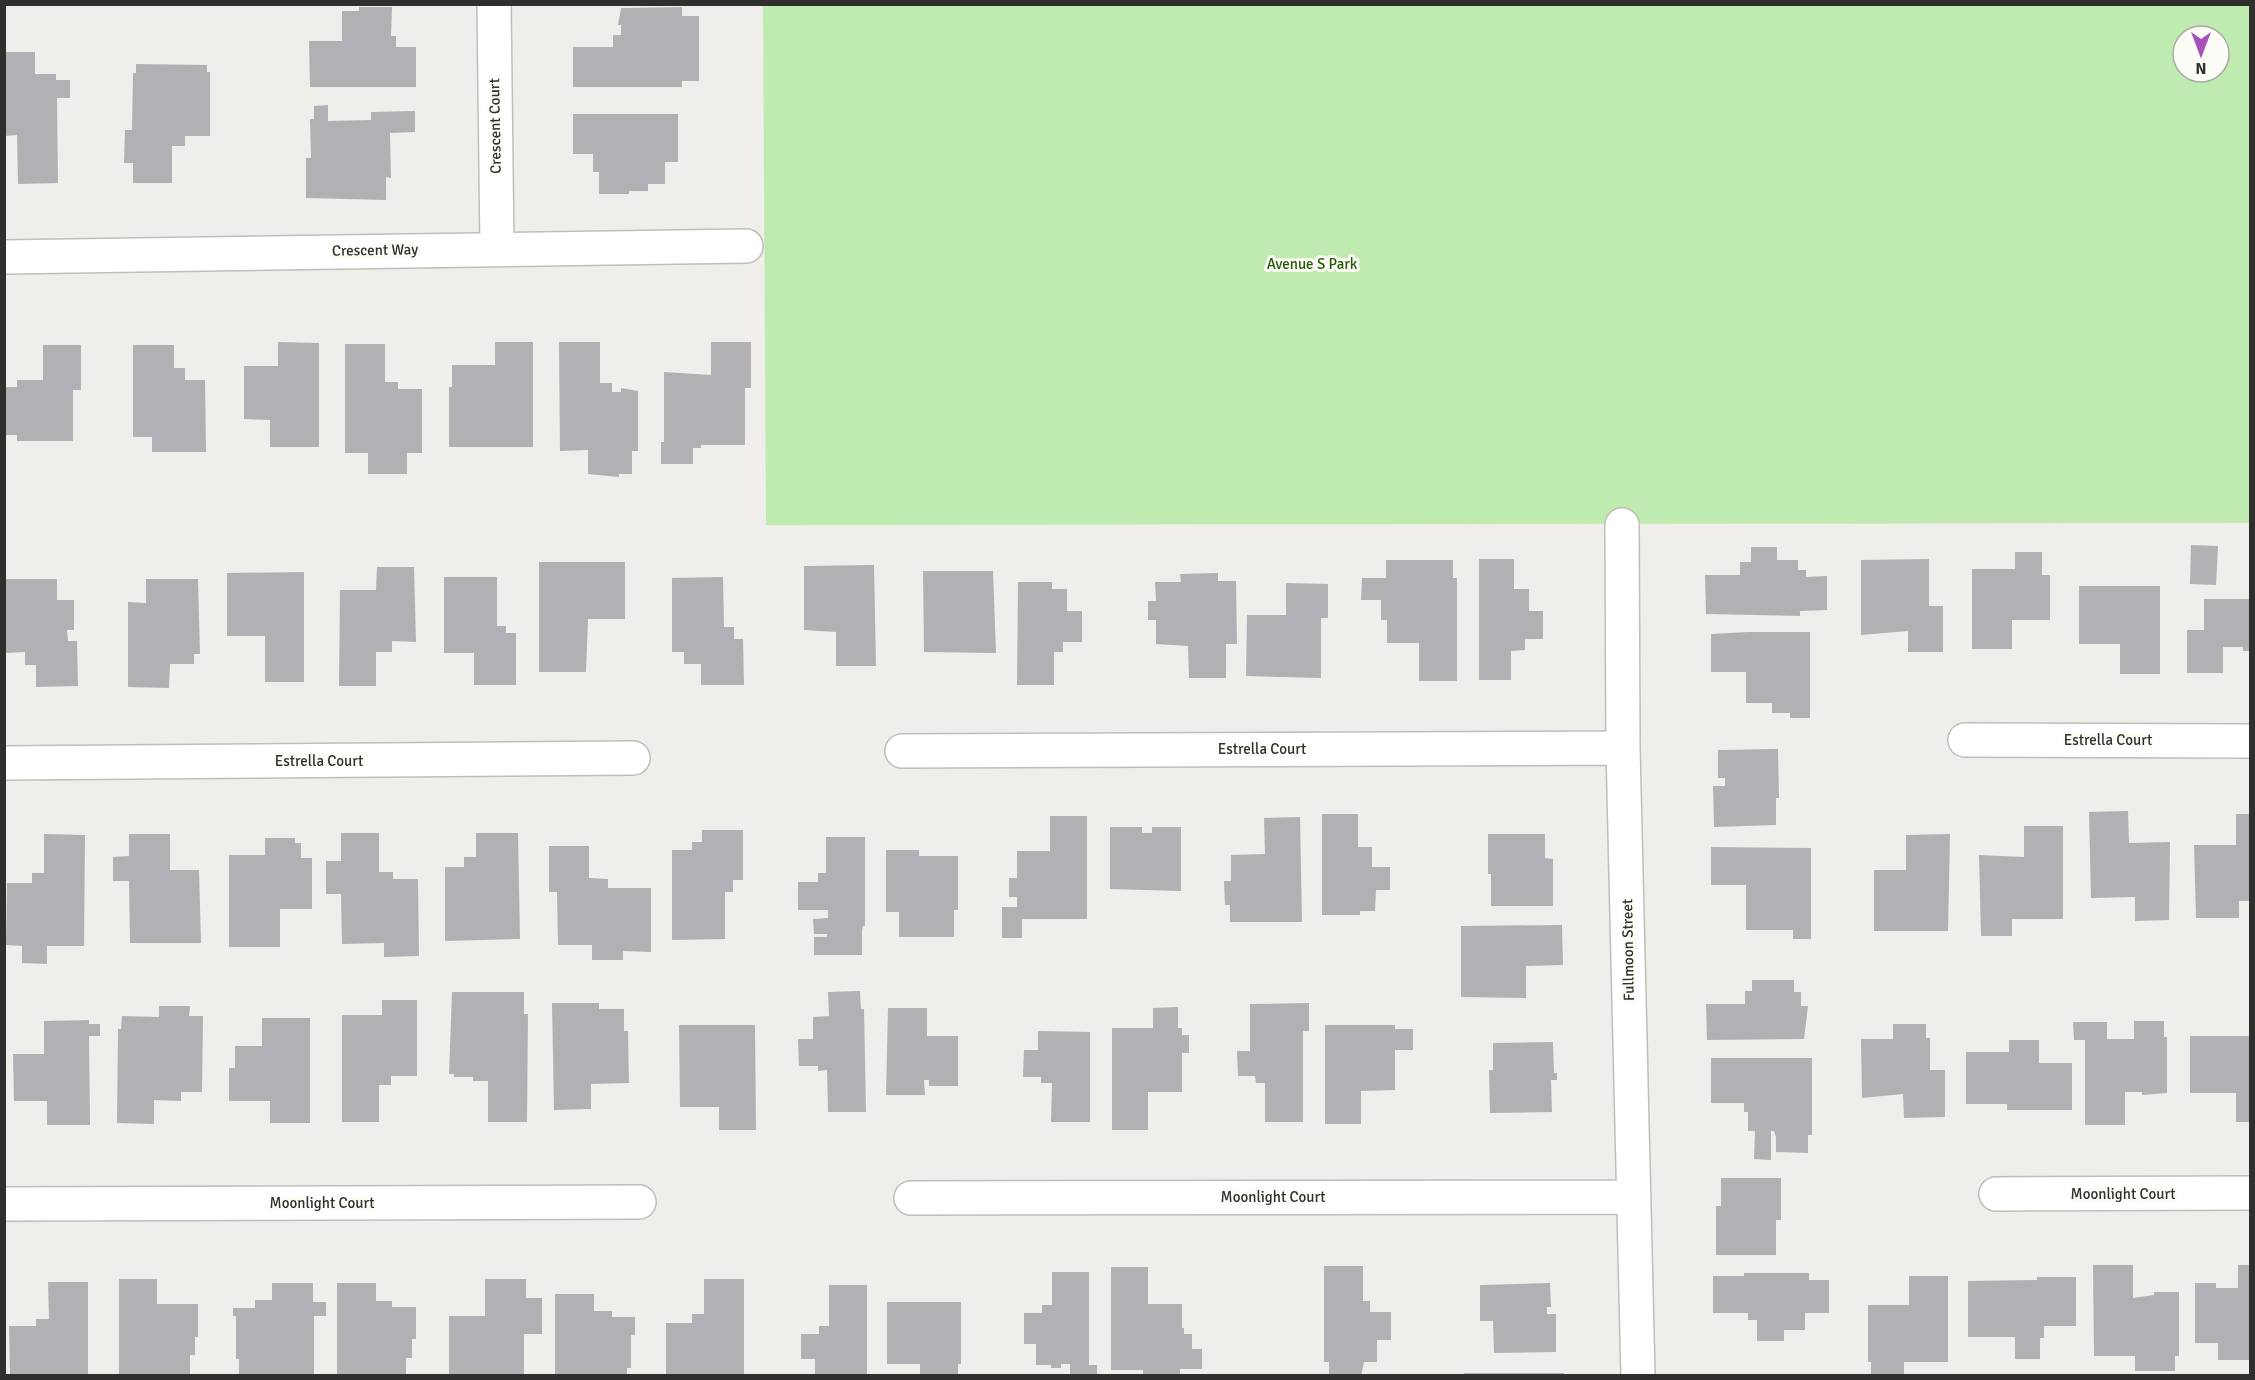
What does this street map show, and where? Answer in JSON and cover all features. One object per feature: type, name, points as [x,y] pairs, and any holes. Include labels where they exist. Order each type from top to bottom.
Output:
[{"type":"street","name":"Crescent Court","points":[[494,4],[497,248]]},
{"type":"street","name":"Crescent Way","points":[[4,257],[746,246]]},
{"type":"street","name":"Fullmoon Street","points":[[1622,525],[1623,748],[1638,1376]]},
{"type":"street","name":"Estrella Court","points":[[1965,740],[2250,741]]},
{"type":"street","name":"Estrella Court","points":[[902,751],[1623,748]]},
{"type":"street","name":"Estrella Court","points":[[4,763],[633,758]]},
{"type":"street","name":"Moonlight Court","points":[[1996,1194],[2250,1193]]},
{"type":"street","name":"Moonlight Court","points":[[911,1198],[1634,1197]]},
{"type":"street","name":"Moonlight Court","points":[[4,1204],[639,1202]]},
{"type":"green space","name":"Avenue S Park","points":[[763,5],[2250,5],[2250,523],[766,525]]},
{"type":"building","points":[[359,7],[392,7],[391,36],[396,36],[396,47],[416,47],[416,87],[310,87],[309,41],[342,41],[342,11],[359,11]]},
{"type":"building","points":[[682,7],[682,16],[699,16],[699,81],[682,81],[682,87],[573,87],[573,47],[613,47],[613,35],[621,35],[621,25],[618,25],[621,8]]},
{"type":"building","points":[[5,52],[35,52],[35,74],[56,74],[56,80],[70,80],[70,98],[57,98],[58,183],[18,184],[17,135],[5,136]]},
{"type":"building","points":[[136,64],[207,65],[207,72],[210,72],[210,136],[185,136],[185,146],[172,146],[172,183],[133,183],[133,163],[124,163],[125,130],[132,130],[133,73],[136,73]]},
{"type":"building","points":[[328,105],[328,121],[371,120],[371,112],[415,111],[415,132],[390,133],[391,178],[386,177],[386,200],[306,198],[306,158],[311,158],[310,119],[314,119],[314,106]]},
{"type":"building","points":[[573,114],[678,114],[678,162],[665,162],[665,184],[648,184],[648,191],[629,191],[629,194],[599,194],[599,172],[593,172],[593,154],[573,154]]},
{"type":"building","points":[[278,342],[319,343],[319,447],[270,447],[270,420],[244,419],[244,366],[278,366]]},
{"type":"building","points":[[495,342],[533,342],[533,447],[449,447],[449,387],[452,387],[452,365],[495,365]]},
{"type":"building","points":[[559,342],[600,342],[600,383],[612,383],[612,392],[621,392],[621,388],[638,391],[638,451],[632,451],[632,474],[619,474],[619,477],[588,474],[588,450],[560,451]]},
{"type":"building","points":[[711,342],[751,342],[751,388],[745,388],[745,445],[701,445],[701,448],[693,448],[693,464],[661,464],[661,442],[664,442],[664,372],[711,375]]},
{"type":"building","points":[[345,344],[385,344],[385,382],[398,382],[398,389],[422,389],[422,453],[407,453],[407,474],[368,474],[368,453],[345,453]]},
{"type":"building","points":[[43,345],[81,345],[81,390],[73,390],[73,441],[17,441],[17,435],[6,435],[6,387],[17,387],[17,380],[43,380]]},
{"type":"building","points":[[133,345],[174,345],[174,368],[185,368],[185,380],[205,380],[206,452],[152,452],[152,437],[133,437]]},
{"type":"building","points":[[2191,545],[2218,546],[2216,585],[2190,584]]},
{"type":"building","points":[[1751,547],[1777,547],[1777,560],[1798,560],[1798,570],[1806,570],[1806,577],[1827,576],[1827,610],[1800,611],[1800,616],[1706,614],[1705,575],[1740,575],[1740,562],[1751,562]]},
{"type":"building","points":[[2015,552],[2042,552],[2042,575],[2050,575],[2050,620],[2012,620],[2012,649],[1972,649],[1972,569],[2015,569]]},
{"type":"building","points":[[1479,559],[1514,559],[1514,589],[1529,589],[1529,611],[1543,611],[1543,639],[1525,639],[1525,650],[1511,651],[1511,680],[1479,680]]},
{"type":"building","points":[[1929,559],[1929,606],[1943,606],[1943,652],[1908,652],[1908,631],[1861,635],[1861,560]]},
{"type":"building","points":[[1386,560],[1453,560],[1453,578],[1457,578],[1457,681],[1419,681],[1419,643],[1387,643],[1387,620],[1381,620],[1381,600],[1361,600],[1362,578],[1386,578]]},
{"type":"building","points":[[539,562],[625,562],[625,619],[588,619],[586,672],[539,672]]},
{"type":"building","points":[[874,565],[876,666],[836,666],[836,632],[804,630],[804,566]]},
{"type":"building","points":[[377,567],[414,567],[416,642],[392,641],[392,652],[376,652],[376,686],[339,686],[340,590],[376,590]]},
{"type":"building","points":[[923,571],[993,571],[996,653],[924,652]]},
{"type":"building","points":[[304,572],[304,682],[265,682],[265,636],[227,636],[227,573]]},
{"type":"building","points":[[1218,573],[1218,581],[1236,581],[1237,644],[1226,644],[1226,678],[1189,678],[1188,646],[1156,644],[1156,620],[1148,620],[1148,601],[1156,601],[1155,582],[1181,582],[1180,574]]},
{"type":"building","points":[[444,577],[497,577],[497,626],[506,626],[506,633],[516,633],[516,685],[474,685],[474,653],[444,653]]},
{"type":"building","points":[[723,577],[724,627],[734,627],[734,639],[743,639],[744,685],[701,685],[701,664],[684,664],[684,652],[672,652],[672,578]]},
{"type":"building","points":[[4,579],[57,579],[57,600],[74,600],[74,630],[67,630],[68,641],[77,641],[78,686],[36,687],[36,665],[25,665],[25,652],[5,653]]},
{"type":"building","points":[[146,579],[198,579],[200,654],[194,654],[194,664],[170,664],[169,688],[128,687],[128,602],[146,603]]},
{"type":"building","points":[[1018,582],[1052,582],[1052,589],[1067,589],[1067,611],[1082,611],[1082,642],[1063,642],[1063,652],[1054,652],[1054,685],[1017,685]]},
{"type":"building","points":[[1286,583],[1328,584],[1328,618],[1321,618],[1321,678],[1246,676],[1247,615],[1286,615]]},
{"type":"building","points":[[2079,586],[2160,586],[2160,674],[2120,674],[2120,644],[2079,644]]},
{"type":"building","points":[[2204,599],[2250,599],[2250,651],[2243,651],[2243,647],[2223,647],[2223,673],[2187,673],[2187,630],[2204,630]]},
{"type":"building","points":[[1810,632],[1810,718],[1790,718],[1790,713],[1772,713],[1772,703],[1746,703],[1746,672],[1711,672],[1711,634]]},
{"type":"building","points":[[1778,749],[1779,798],[1776,798],[1776,825],[1714,827],[1713,786],[1725,786],[1725,778],[1718,778],[1718,750]]},
{"type":"building","points":[[2128,811],[2129,843],[2170,842],[2169,920],[2135,921],[2135,897],[2091,898],[2089,812]]},
{"type":"building","points":[[1322,814],[1358,814],[1358,847],[1372,847],[1372,867],[1390,867],[1390,890],[1376,890],[1375,911],[1360,911],[1360,915],[1322,915]]},
{"type":"building","points":[[2236,814],[2250,814],[2250,901],[2239,901],[2239,918],[2196,918],[2194,845],[2236,845]]},
{"type":"building","points":[[1050,816],[1087,816],[1087,919],[1022,919],[1022,938],[1002,938],[1002,907],[1017,907],[1017,897],[1009,897],[1009,878],[1017,878],[1017,851],[1050,851]]},
{"type":"building","points":[[1300,817],[1302,922],[1230,922],[1230,905],[1225,905],[1224,881],[1231,881],[1231,855],[1265,854],[1264,818]]},
{"type":"building","points":[[2024,826],[2063,826],[2063,919],[2012,919],[2012,936],[1981,936],[1979,855],[2024,857]]},
{"type":"building","points":[[1110,827],[1142,827],[1142,833],[1152,833],[1152,827],[1181,827],[1181,891],[1110,889]]},
{"type":"building","points":[[702,830],[743,830],[743,880],[733,880],[733,892],[725,892],[725,939],[672,940],[672,850],[692,850],[692,842],[702,842]]},
{"type":"building","points":[[341,833],[379,833],[379,872],[393,872],[393,879],[418,879],[419,956],[384,957],[384,943],[342,944],[341,894],[326,894],[326,861],[341,861]]},
{"type":"building","points":[[476,833],[518,833],[520,939],[445,941],[445,867],[464,867],[464,857],[476,857]]},
{"type":"building","points":[[44,834],[85,835],[84,946],[47,946],[47,964],[22,963],[22,946],[6,945],[7,883],[32,883],[32,873],[44,873]]},
{"type":"building","points":[[129,834],[170,834],[170,870],[199,870],[201,943],[130,943],[129,881],[113,881],[113,857],[129,856]]},
{"type":"building","points":[[1488,834],[1545,834],[1545,858],[1553,859],[1553,906],[1491,906]]},
{"type":"building","points":[[1950,834],[1948,931],[1874,931],[1874,870],[1906,870],[1906,835]]},
{"type":"building","points":[[826,837],[865,837],[865,926],[862,931],[862,955],[814,955],[814,937],[827,937],[827,934],[814,934],[813,919],[828,918],[828,910],[798,910],[798,882],[818,882],[818,873],[826,873]]},
{"type":"building","points":[[265,838],[295,838],[295,843],[301,843],[301,858],[312,858],[312,909],[280,909],[280,947],[229,947],[229,855],[265,855]]},
{"type":"building","points":[[549,846],[589,846],[589,878],[608,879],[608,888],[651,888],[651,952],[623,951],[623,960],[592,960],[592,945],[558,945],[557,892],[549,892]]},
{"type":"building","points":[[1711,847],[1811,848],[1811,939],[1793,939],[1793,930],[1746,930],[1746,885],[1711,885]]},
{"type":"building","points":[[886,850],[919,850],[919,856],[958,856],[958,910],[954,910],[954,937],[899,937],[899,912],[886,912]]},
{"type":"building","points":[[1562,925],[1563,965],[1526,966],[1526,998],[1461,997],[1461,926]]},
{"type":"building","points":[[1752,980],[1794,980],[1794,992],[1801,992],[1801,1006],[1808,1006],[1804,1039],[1707,1040],[1706,1004],[1745,1004],[1745,991],[1752,991]]},
{"type":"building","points":[[860,991],[861,1009],[864,1009],[866,1112],[828,1112],[827,1070],[818,1071],[818,1066],[799,1066],[798,1039],[813,1039],[813,1017],[829,1016],[828,992]]},
{"type":"building","points":[[452,992],[524,992],[524,1014],[528,1014],[527,1122],[488,1122],[488,1081],[473,1081],[473,1077],[454,1077],[454,1074],[449,1074]]},
{"type":"building","points":[[382,1000],[417,1000],[417,1076],[391,1076],[391,1085],[379,1085],[379,1122],[342,1122],[342,1015],[382,1015]]},
{"type":"building","points":[[552,1003],[599,1003],[599,1009],[624,1009],[624,1031],[628,1031],[629,1083],[591,1084],[591,1109],[554,1110]]},
{"type":"building","points":[[1309,1003],[1309,1031],[1303,1031],[1303,1122],[1265,1122],[1265,1083],[1256,1083],[1255,1076],[1238,1076],[1237,1051],[1250,1051],[1250,1004]]},
{"type":"building","points":[[159,1006],[190,1006],[189,1016],[203,1016],[202,1092],[181,1092],[181,1101],[154,1100],[154,1124],[117,1123],[118,1029],[121,1029],[122,1016],[159,1017]]},
{"type":"building","points":[[1178,1007],[1178,1028],[1182,1028],[1182,1035],[1189,1035],[1189,1053],[1182,1053],[1182,1092],[1148,1092],[1148,1130],[1112,1130],[1112,1028],[1153,1028],[1153,1008]]},
{"type":"building","points":[[888,1008],[927,1008],[927,1036],[958,1036],[958,1086],[929,1086],[929,1080],[924,1080],[925,1095],[886,1095]]},
{"type":"building","points":[[262,1018],[310,1018],[310,1123],[270,1123],[270,1101],[229,1101],[229,1068],[235,1068],[235,1046],[262,1046]]},
{"type":"building","points":[[89,1020],[89,1024],[100,1024],[100,1036],[89,1036],[90,1125],[47,1125],[47,1101],[14,1101],[13,1054],[44,1054],[44,1021]]},
{"type":"building","points":[[2134,1021],[2164,1021],[2164,1037],[2167,1037],[2167,1093],[2142,1095],[2142,1092],[2125,1092],[2125,1125],[2085,1125],[2085,1040],[2074,1040],[2073,1022],[2107,1022],[2107,1039],[2134,1039]]},
{"type":"building","points":[[1893,1024],[1926,1024],[1926,1038],[1930,1038],[1930,1070],[1945,1070],[1945,1117],[1904,1118],[1903,1094],[1862,1098],[1861,1039],[1893,1039]]},
{"type":"building","points":[[679,1025],[755,1025],[756,1130],[719,1130],[719,1107],[680,1107]]},
{"type":"building","points":[[1325,1025],[1395,1025],[1395,1029],[1413,1029],[1413,1050],[1395,1050],[1395,1090],[1361,1091],[1361,1124],[1325,1124]]},
{"type":"building","points":[[1038,1031],[1090,1032],[1090,1122],[1051,1122],[1052,1083],[1041,1083],[1041,1077],[1023,1077],[1024,1050],[1038,1050]]},
{"type":"building","points":[[2190,1036],[2250,1036],[2250,1122],[2236,1122],[2236,1093],[2190,1093]]},
{"type":"building","points":[[2009,1040],[2039,1040],[2039,1063],[2072,1063],[2072,1110],[2007,1110],[2007,1104],[1966,1104],[1966,1052],[2009,1052]]},
{"type":"building","points":[[1553,1042],[1554,1073],[1557,1073],[1557,1080],[1551,1080],[1552,1112],[1490,1113],[1489,1070],[1493,1070],[1493,1043]]},
{"type":"building","points":[[1711,1058],[1812,1058],[1812,1135],[1808,1135],[1808,1153],[1776,1152],[1776,1137],[1774,1131],[1771,1131],[1771,1160],[1754,1159],[1755,1131],[1748,1131],[1748,1112],[1744,1112],[1744,1103],[1711,1103]]},
{"type":"building","points":[[1721,1178],[1781,1178],[1781,1220],[1776,1220],[1776,1255],[1716,1255],[1716,1206],[1721,1206]]},
{"type":"building","points":[[2093,1265],[2133,1265],[2133,1298],[2154,1295],[2154,1292],[2179,1292],[2179,1356],[2175,1356],[2175,1371],[2135,1371],[2135,1356],[2094,1356]]},
{"type":"building","points":[[2238,1265],[2250,1265],[2250,1360],[2218,1360],[2218,1343],[2195,1343],[2195,1283],[2216,1283],[2216,1288],[2238,1288]]},
{"type":"building","points":[[1324,1266],[1363,1266],[1363,1301],[1370,1301],[1370,1312],[1391,1312],[1391,1340],[1377,1340],[1377,1362],[1364,1362],[1361,1376],[1329,1376],[1329,1362],[1324,1362]]},
{"type":"building","points":[[1111,1267],[1148,1267],[1148,1304],[1182,1304],[1182,1328],[1184,1328],[1184,1334],[1192,1334],[1192,1349],[1202,1349],[1202,1369],[1180,1369],[1180,1376],[1143,1376],[1143,1370],[1111,1370]]},
{"type":"building","points":[[1052,1272],[1089,1272],[1089,1365],[1097,1365],[1097,1376],[1070,1376],[1070,1364],[1061,1364],[1061,1368],[1036,1365],[1036,1344],[1024,1344],[1024,1313],[1042,1313],[1042,1305],[1052,1305]]},
{"type":"building","points":[[1744,1273],[1809,1273],[1809,1280],[1829,1280],[1829,1313],[1805,1313],[1805,1330],[1784,1330],[1784,1341],[1757,1341],[1757,1320],[1748,1320],[1748,1313],[1713,1313],[1713,1276],[1744,1276]]},
{"type":"building","points":[[1909,1276],[1948,1276],[1948,1362],[1904,1362],[1904,1374],[1871,1374],[1871,1362],[1868,1362],[1868,1305],[1909,1305]]},
{"type":"building","points":[[2037,1277],[2076,1277],[2076,1326],[2044,1326],[2044,1338],[2040,1338],[2040,1359],[2015,1359],[2015,1337],[1968,1337],[1968,1281],[2037,1280]]},
{"type":"building","points":[[119,1279],[157,1279],[157,1304],[198,1304],[198,1337],[195,1337],[195,1355],[190,1355],[190,1376],[119,1376]]},
{"type":"building","points":[[485,1279],[526,1279],[526,1298],[542,1298],[542,1334],[524,1334],[524,1376],[449,1376],[449,1316],[485,1316]]},
{"type":"building","points":[[704,1279],[744,1279],[744,1376],[666,1376],[666,1323],[692,1323],[692,1314],[704,1314]]},
{"type":"building","points":[[48,1282],[88,1282],[88,1376],[10,1376],[9,1326],[36,1326],[36,1319],[49,1319]]},
{"type":"building","points":[[272,1283],[313,1283],[313,1302],[326,1302],[326,1316],[314,1316],[314,1376],[239,1376],[239,1359],[236,1359],[236,1316],[233,1316],[233,1308],[255,1308],[255,1300],[272,1300]]},
{"type":"building","points":[[337,1283],[376,1283],[376,1301],[392,1301],[392,1307],[416,1307],[416,1339],[412,1339],[412,1358],[406,1358],[406,1376],[337,1376]]},
{"type":"building","points":[[1550,1283],[1551,1307],[1547,1307],[1547,1314],[1556,1314],[1556,1352],[1494,1353],[1493,1321],[1480,1321],[1480,1285]]},
{"type":"building","points":[[829,1285],[867,1285],[867,1376],[815,1376],[815,1359],[801,1359],[801,1334],[819,1334],[819,1326],[829,1326]]},
{"type":"building","points":[[555,1294],[594,1294],[594,1311],[612,1311],[612,1317],[635,1317],[635,1335],[631,1335],[631,1368],[627,1368],[627,1376],[555,1376]]},
{"type":"building","points":[[887,1302],[961,1302],[961,1364],[958,1364],[958,1376],[920,1376],[920,1364],[887,1364]]},
{"type":"building","points":[[1464,1373],[1564,1373],[1564,1376],[1464,1376]]}]
